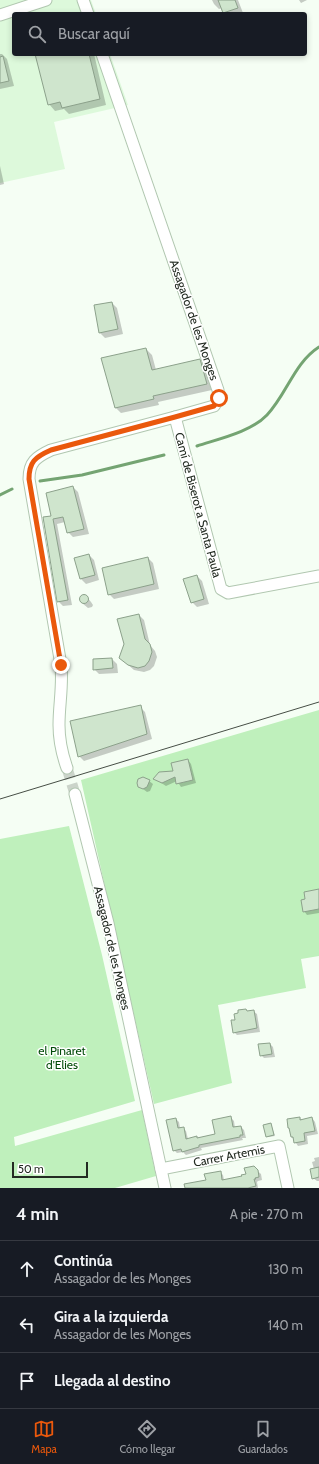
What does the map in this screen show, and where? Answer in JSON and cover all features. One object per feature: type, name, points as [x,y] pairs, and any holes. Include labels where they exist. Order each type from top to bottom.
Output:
[{"type":"street","points":[[0,15],[46,0]]},
{"type":"street","points":[[83,0],[87,12]]},
{"type":"street","name":"Assagador de les Monges","points":[[67,768],[59,736],[63,687],[61,665],[29,479],[30,468],[34,459],[51,450],[214,406],[219,398],[218,390],[103,56]]},
{"type":"street","name":"Camí de Biserot a Santa Paula","points":[[175,417],[221,589],[228,593],[319,576]]},
{"type":"street","name":"Assagador de les Monges","points":[[75,794],[108,923],[161,1169]]},
{"type":"street","name":"Carrer Artemis","points":[[161,1169],[279,1146],[288,1188]]},
{"type":"street","points":[[161,1169],[165,1188]]},
{"type":"shaded area","points":[[0,0],[91,0],[95,12],[12,12],[12,56],[111,56],[128,105],[54,122],[65,169],[0,183]]},
{"type":"green space","points":[[319,710],[319,956],[301,959],[306,988],[218,1005],[232,1083],[154,1104],[81,780]]},
{"type":"green space","name":"el Pinaret d'Elies","points":[[69,826],[102,955],[135,1101],[14,1137],[15,1146],[142,1110],[156,1176],[115,1188],[0,1188],[0,839]]},
{"type":"building","points":[[218,0],[235,0],[238,8],[223,12]]},
{"type":"building","points":[[3,56],[9,81],[0,83],[0,57]]},
{"type":"building","points":[[36,56],[89,56],[100,99],[62,108],[60,102],[48,105]]},
{"type":"building","points":[[112,302],[118,329],[99,333],[94,305]]},
{"type":"building","points":[[146,348],[152,370],[200,359],[207,384],[153,396],[154,399],[115,408],[101,358]]},
{"type":"building","points":[[73,486],[84,529],[67,533],[63,517],[53,519],[68,600],[57,602],[43,517],[51,516],[46,493]]},
{"type":"building","points":[[89,554],[95,575],[80,579],[74,558]]},
{"type":"building","points":[[148,557],[154,584],[108,595],[102,568]]},
{"type":"building","points":[[197,575],[204,599],[191,603],[183,579]]},
{"type":"building","points":[[84,594],[89,599],[84,604],[79,599]]},
{"type":"building","points":[[139,614],[145,639],[150,644],[152,652],[149,661],[145,666],[138,668],[128,665],[119,658],[124,644],[117,619]]},
{"type":"building","points":[[112,658],[113,668],[93,670],[93,659]]},
{"type":"building","points":[[141,705],[147,734],[78,757],[70,721]]},
{"type":"building","points":[[188,759],[193,780],[176,784],[175,777],[162,783],[153,779],[159,772],[173,771],[171,763]]},
{"type":"building","points":[[143,777],[150,780],[147,787],[143,789],[138,787],[137,783],[138,779]]},
{"type":"building","points":[[319,889],[319,909],[303,912],[301,900],[305,899],[304,892]]},
{"type":"building","points":[[246,1009],[247,1011],[254,1010],[257,1028],[233,1033],[231,1020],[235,1020],[234,1014],[238,1013],[238,1010]]},
{"type":"building","points":[[270,1043],[272,1054],[260,1056],[258,1044]]},
{"type":"building","points":[[231,1116],[233,1127],[241,1126],[243,1135],[240,1135],[240,1137],[199,1145],[199,1147],[182,1152],[181,1149],[173,1151],[166,1120],[176,1118],[178,1128],[184,1127],[186,1139],[215,1134],[212,1120]]},
{"type":"building","points":[[300,1117],[300,1120],[312,1117],[315,1131],[304,1133],[305,1141],[294,1143],[293,1137],[291,1137],[288,1128],[287,1119]]},
{"type":"building","points":[[271,1123],[274,1135],[266,1137],[263,1125]]},
{"type":"building","points":[[254,1166],[258,1170],[259,1177],[254,1179],[256,1186],[248,1188],[185,1188],[184,1184],[206,1180],[204,1174],[221,1171],[222,1180],[242,1176],[241,1175],[246,1174],[244,1168]]},
{"type":"building","points":[[319,1167],[319,1177],[312,1179],[310,1169]]},
{"type":"waterway","points":[[197,446],[234,434],[260,421],[274,407],[303,361],[319,347]]},
{"type":"waterway","points":[[40,481],[82,475],[164,455]]},
{"type":"waterway","points":[[0,495],[12,489]]},
{"type":"tunnel","points":[[67,768],[75,794]]},
{"type":"tram line","points":[[0,799],[319,702]]},
{"type":"route","points":[[61,665],[29,479],[30,468],[34,459],[51,450],[214,406],[219,398]]}]
